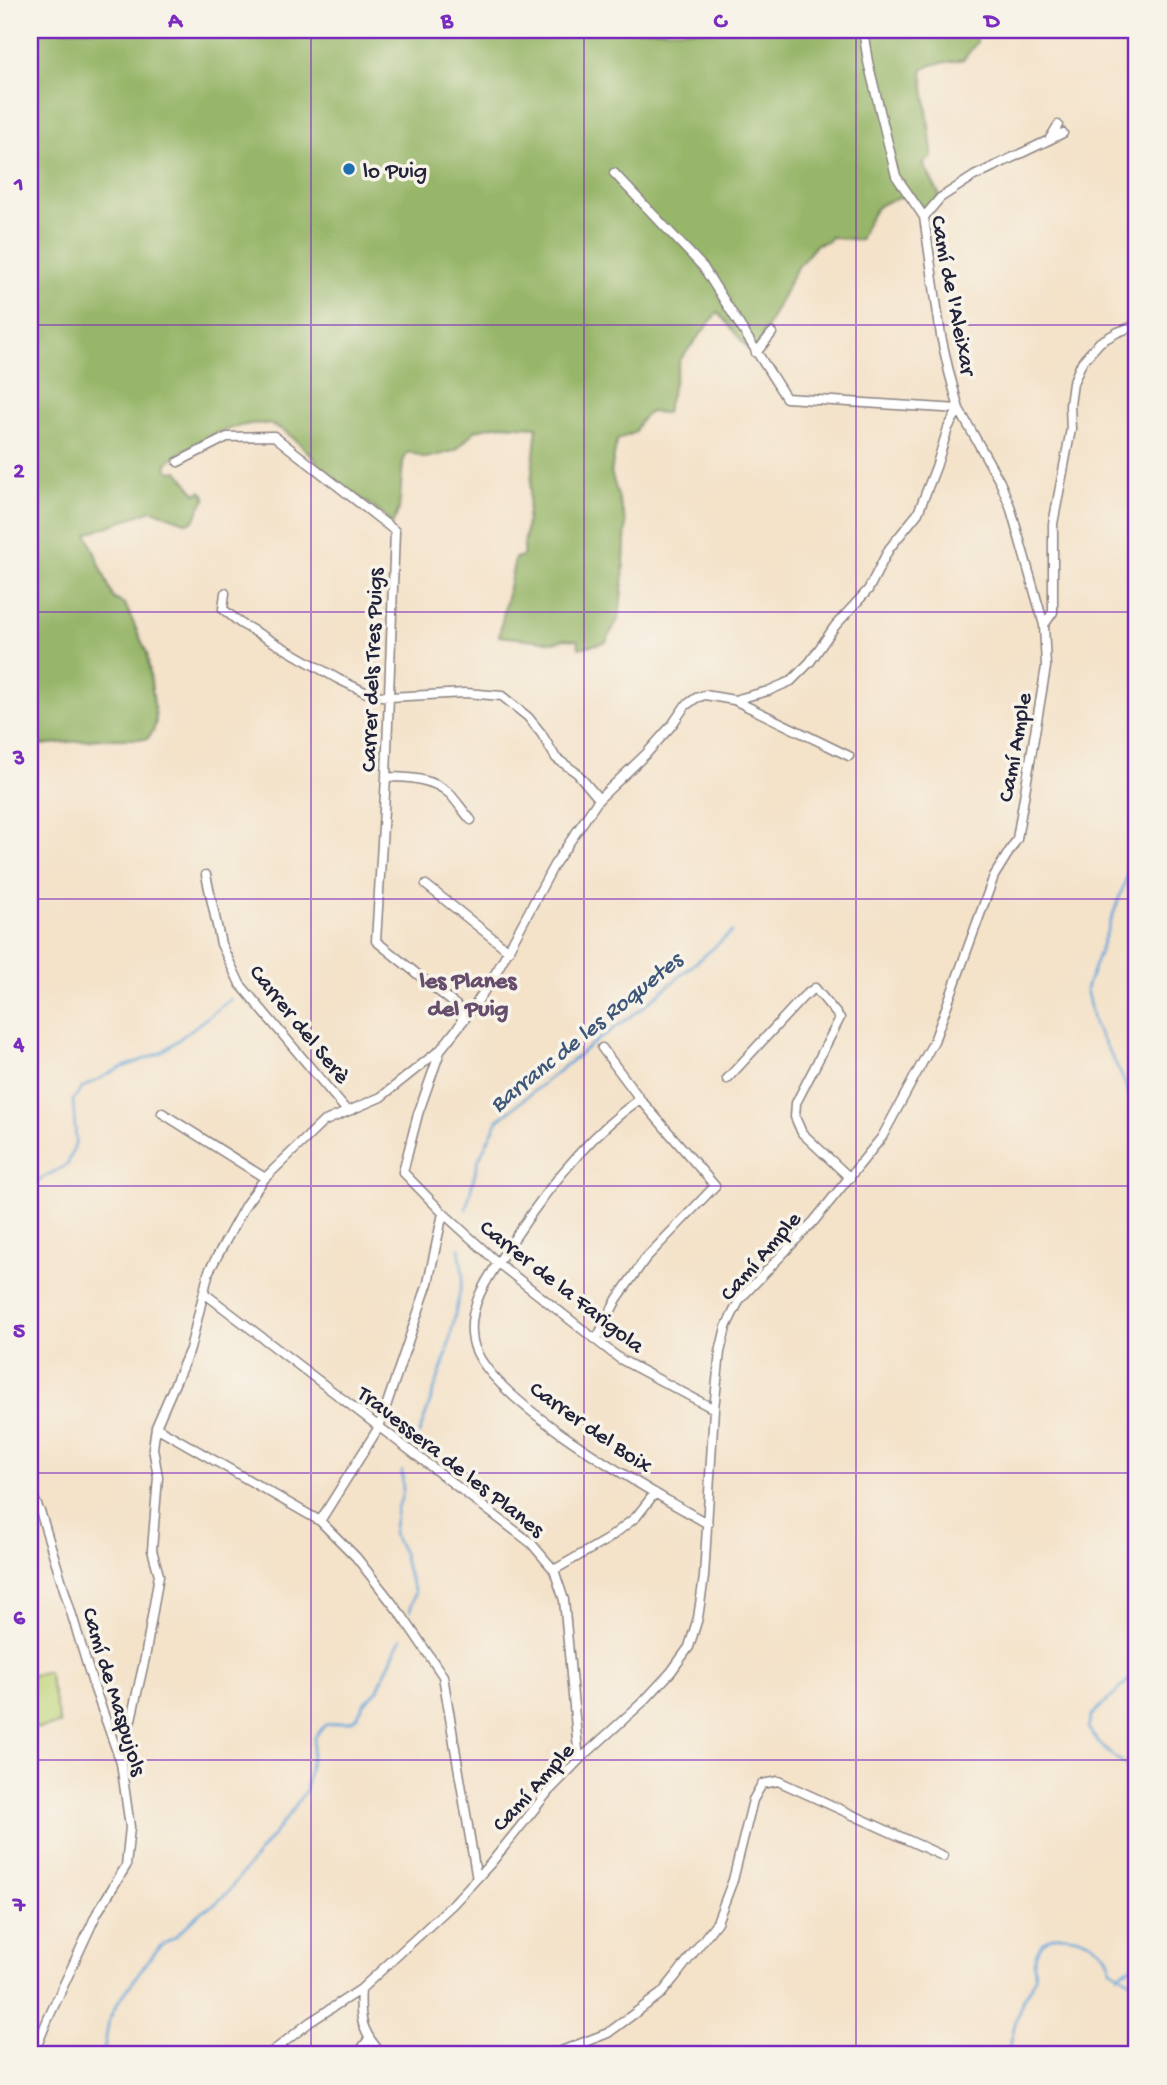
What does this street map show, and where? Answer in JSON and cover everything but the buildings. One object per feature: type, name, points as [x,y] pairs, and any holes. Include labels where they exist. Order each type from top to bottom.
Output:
[{"type":"street","name":"Camí de l'Aleixar","points":[[863,30],[868,62],[896,176],[924,217],[941,336],[959,409]]},
{"type":"street","points":[[924,217],[940,198],[974,176],[1049,140],[1061,129]]},
{"type":"street","points":[[614,173],[703,267],[786,398],[959,409],[948,428],[918,513],[889,550],[868,590],[835,626],[810,662],[791,681],[768,691],[734,700]]},
{"type":"street","points":[[1044,625],[1053,612],[1053,524],[1071,429],[1073,383],[1082,362],[1100,342],[1137,325]]},
{"type":"street","points":[[756,353],[772,333]]},
{"type":"street","name":"Camí Ample","points":[[268,2055],[310,2022],[361,1989],[453,1904],[491,1863],[548,1791],[645,1700],[671,1672],[689,1647],[698,1618],[704,1577],[714,1409],[720,1352],[726,1327],[740,1299],[814,1221],[882,1136],[934,1041],[994,876],[1017,838],[1046,667],[1044,625],[1010,506],[1000,482],[959,409]]},
{"type":"street","name":"Carrer dels Tres Puigs","points":[[178,462],[227,437],[274,436],[395,531],[386,778],[376,941],[457,1006],[462,1014],[461,1024]]},
{"type":"street","points":[[225,593],[223,609],[240,623],[369,694],[389,697],[466,693],[502,696],[528,717],[556,758],[577,773],[599,799]]},
{"type":"street","points":[[121,1763],[145,1657],[159,1576],[152,1550],[158,1477],[153,1448],[156,1427],[190,1349],[209,1270],[246,1204],[265,1178],[323,1122],[381,1097],[441,1049],[474,1007],[509,951],[554,865],[599,799],[647,754],[673,725],[685,706],[705,695],[734,700],[849,756]]},
{"type":"street","points":[[386,778],[410,777],[427,781],[448,792],[471,820]]},
{"type":"street","name":"Carrer del Serè","points":[[206,875],[221,944],[240,984],[347,1111]]},
{"type":"street","points":[[426,885],[509,951]]},
{"type":"street","points":[[726,1079],[803,997],[815,988],[840,1018],[796,1103],[795,1116],[802,1133],[850,1178]]},
{"type":"street","points":[[596,1340],[617,1299],[645,1259],[715,1186],[640,1099],[602,1048]]},
{"type":"street","name":"Carrer de la Farigola","points":[[441,1049],[418,1114],[403,1172],[498,1263],[620,1359],[714,1409]]},
{"type":"street","name":"Carrer del Boix","points":[[640,1099],[577,1156],[530,1215],[479,1296],[472,1317],[473,1342],[494,1379],[545,1424],[708,1524]]},
{"type":"street","points":[[162,1113],[265,1178]]},
{"type":"street","points":[[320,1521],[379,1427],[428,1283],[443,1213]]},
{"type":"street","name":"Travessera de les Planes","points":[[204,1293],[531,1543],[554,1570],[564,1600],[579,1760]]},
{"type":"street","points":[[156,1427],[320,1521],[356,1557],[379,1586],[443,1676],[476,1874]]},
{"type":"street","name":"Camí de Maspujols","points":[[30,1490],[41,1514],[93,1684],[121,1763],[130,1827],[126,1866],[97,1913],[33,2055]]},
{"type":"street","points":[[554,1570],[608,1539],[636,1517],[655,1493]]},
{"type":"street","points":[[551,2055],[608,2033],[662,1993],[675,1977],[717,1922],[733,1880],[753,1800],[762,1784],[778,1781],[943,1856]]},
{"type":"street","points":[[361,1989],[360,2010],[368,2040],[383,2055]]},
{"type":"street","points":[[357,2055],[368,2040]]},
{"type":"green space","points":[[30,30],[974,30],[977,42],[964,59],[936,64],[922,71],[932,151],[932,157],[923,163],[940,196],[928,209],[918,204],[912,195],[889,201],[873,212],[860,240],[830,237],[829,241],[817,244],[796,269],[753,355],[718,312],[680,360],[666,413],[650,412],[640,421],[635,432],[617,440],[611,472],[626,523],[623,582],[619,617],[606,642],[579,648],[577,640],[554,642],[499,636],[515,558],[523,556],[537,427],[498,425],[476,430],[456,450],[425,458],[410,452],[406,454],[399,509],[392,525],[380,512],[334,479],[287,433],[267,424],[252,424],[204,439],[167,463],[167,469],[178,471],[196,494],[200,491],[204,494],[206,499],[194,520],[185,522],[152,510],[87,534],[114,599],[125,604],[147,653],[156,718],[152,732],[147,739],[100,739],[30,746]]},
{"type":"green space","points":[[48,1671],[60,1724],[33,1729],[30,1715],[30,1676]]},
{"type":"waterway","points":[[1137,849],[1086,989],[1094,1024],[1129,1093],[1137,1134]]},
{"type":"waterway","name":"Barranc de les Roquetes","points":[[466,1209],[478,1161],[498,1120],[591,1045],[641,1009],[732,932]]},
{"type":"waterway","points":[[30,1185],[68,1164],[76,1141],[73,1100],[82,1088],[118,1069],[161,1053],[231,999]]},
{"type":"waterway","name":"Barranc de les Roquetes","points":[[419,1434],[447,1353],[463,1277],[459,1248]]},
{"type":"waterway","name":"Barranc de les Roquetes","points":[[402,1471],[403,1490],[393,1534],[403,1553],[415,1592],[410,1611]]},
{"type":"waterway","name":"Barranc de les Roquetes","points":[[103,2055],[109,2020],[117,2004],[160,1946],[175,1937],[202,1911],[226,1894],[289,1815],[306,1790],[315,1737],[325,1725],[351,1721],[357,1717],[364,1704],[377,1691],[401,1638]]},
{"type":"waterway","points":[[1137,1672],[1091,1716],[1088,1728],[1110,1753],[1137,1772]]},
{"type":"waterway","points":[[1008,2055],[1023,1999],[1035,1978],[1037,1952],[1048,1939],[1063,1935],[1089,1942],[1104,1952],[1109,1959],[1110,1969],[1131,1981],[1137,1981]]},
{"type":"waterway","points":[[1118,1975],[1133,1965],[1137,1957]]},
{"type":"place","name":"lo Puig","points":[[349,169]]},
{"type":"district","name":"les Planes del Puig","points":[[468,993]]}]
